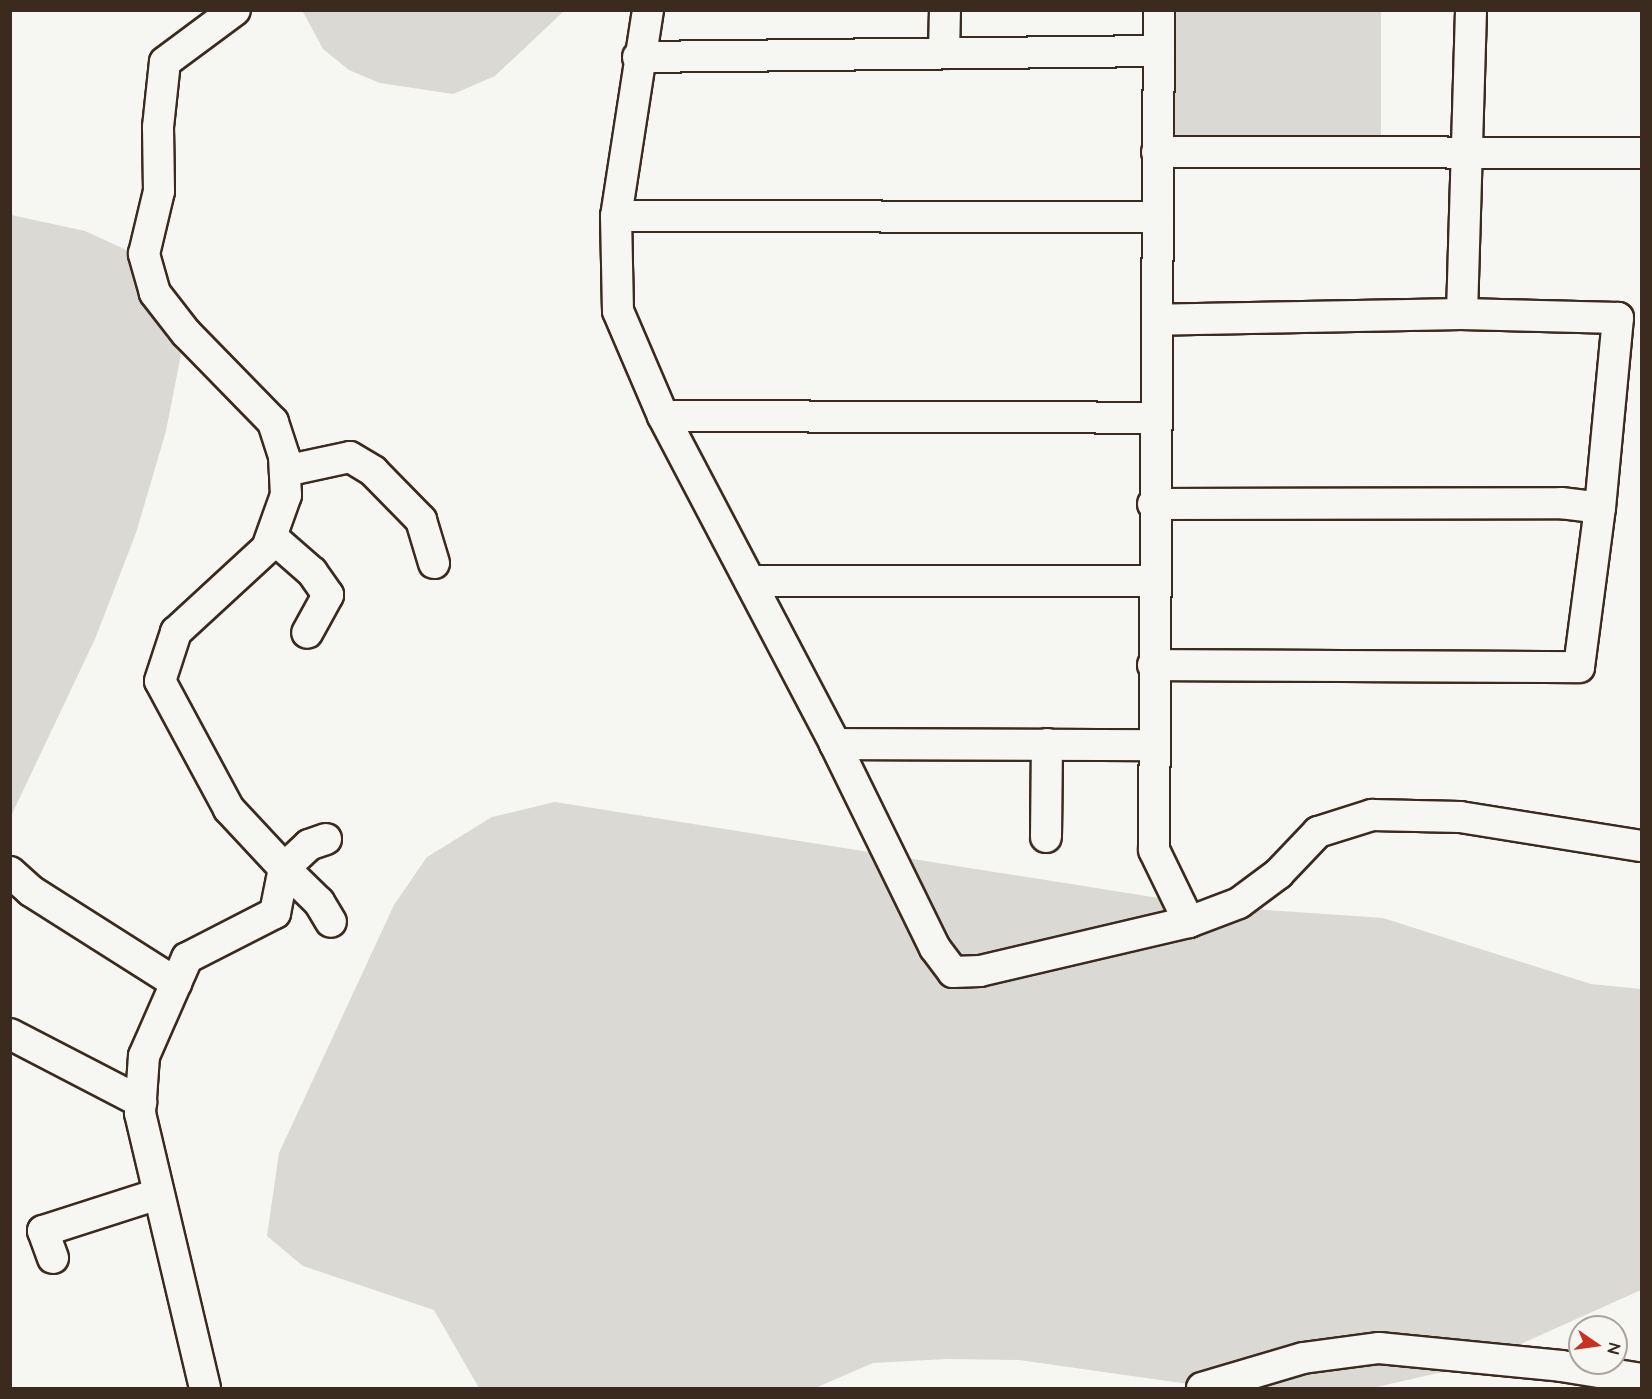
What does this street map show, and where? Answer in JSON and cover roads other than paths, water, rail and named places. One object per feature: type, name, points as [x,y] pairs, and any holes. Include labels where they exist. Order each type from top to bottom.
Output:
[{"type":"street","points":[[235,10],[165,62],[158,127],[159,191],[144,255],[155,293],[179,325],[273,422],[285,471],[286,495],[273,538],[176,632],[160,681],[229,809],[319,902],[331,922]]},
{"type":"street","points":[[648,10],[638,57],[615,216],[618,311],[663,416],[835,744],[935,948],[953,972],[981,971],[1189,922],[1239,903],[1278,874],[1318,832],[1372,815],[1460,817],[1641,846]]},
{"type":"street","points":[[944,53],[945,10]]},
{"type":"street","points":[[1159,10],[1157,320],[1152,581],[1154,850],[1189,922]]},
{"type":"street","points":[[1462,314],[1471,10]]},
{"type":"street","points":[[638,57],[1158,51]]},
{"type":"street","points":[[1157,152],[1641,153]]},
{"type":"street","points":[[615,216],[1156,217]]},
{"type":"street","points":[[1153,665],[1579,667],[1600,508],[1618,318],[1462,314],[1157,320]]},
{"type":"street","points":[[663,416],[1154,418]]},
{"type":"street","points":[[285,471],[350,457],[373,471],[421,520],[434,563]]},
{"type":"street","points":[[1153,504],[1561,503],[1600,508]]},
{"type":"street","points":[[273,538],[312,572],[328,595],[307,633]]},
{"type":"street","points":[[750,581],[1152,581]]},
{"type":"street","points":[[835,744],[1153,745]]},
{"type":"street","points":[[1046,837],[1047,744]]},
{"type":"street","points":[[198,1387],[141,1102],[144,1056],[187,958],[275,913],[284,868],[309,845],[326,839]]},
{"type":"street","points":[[10,872],[31,891],[176,983]]},
{"type":"street","points":[[10,1034],[141,1102]]},
{"type":"street","points":[[44,1234],[158,1194]]},
{"type":"street","points":[[1202,1389],[1303,1358],[1378,1348],[1561,1366],[1641,1379]]}]
